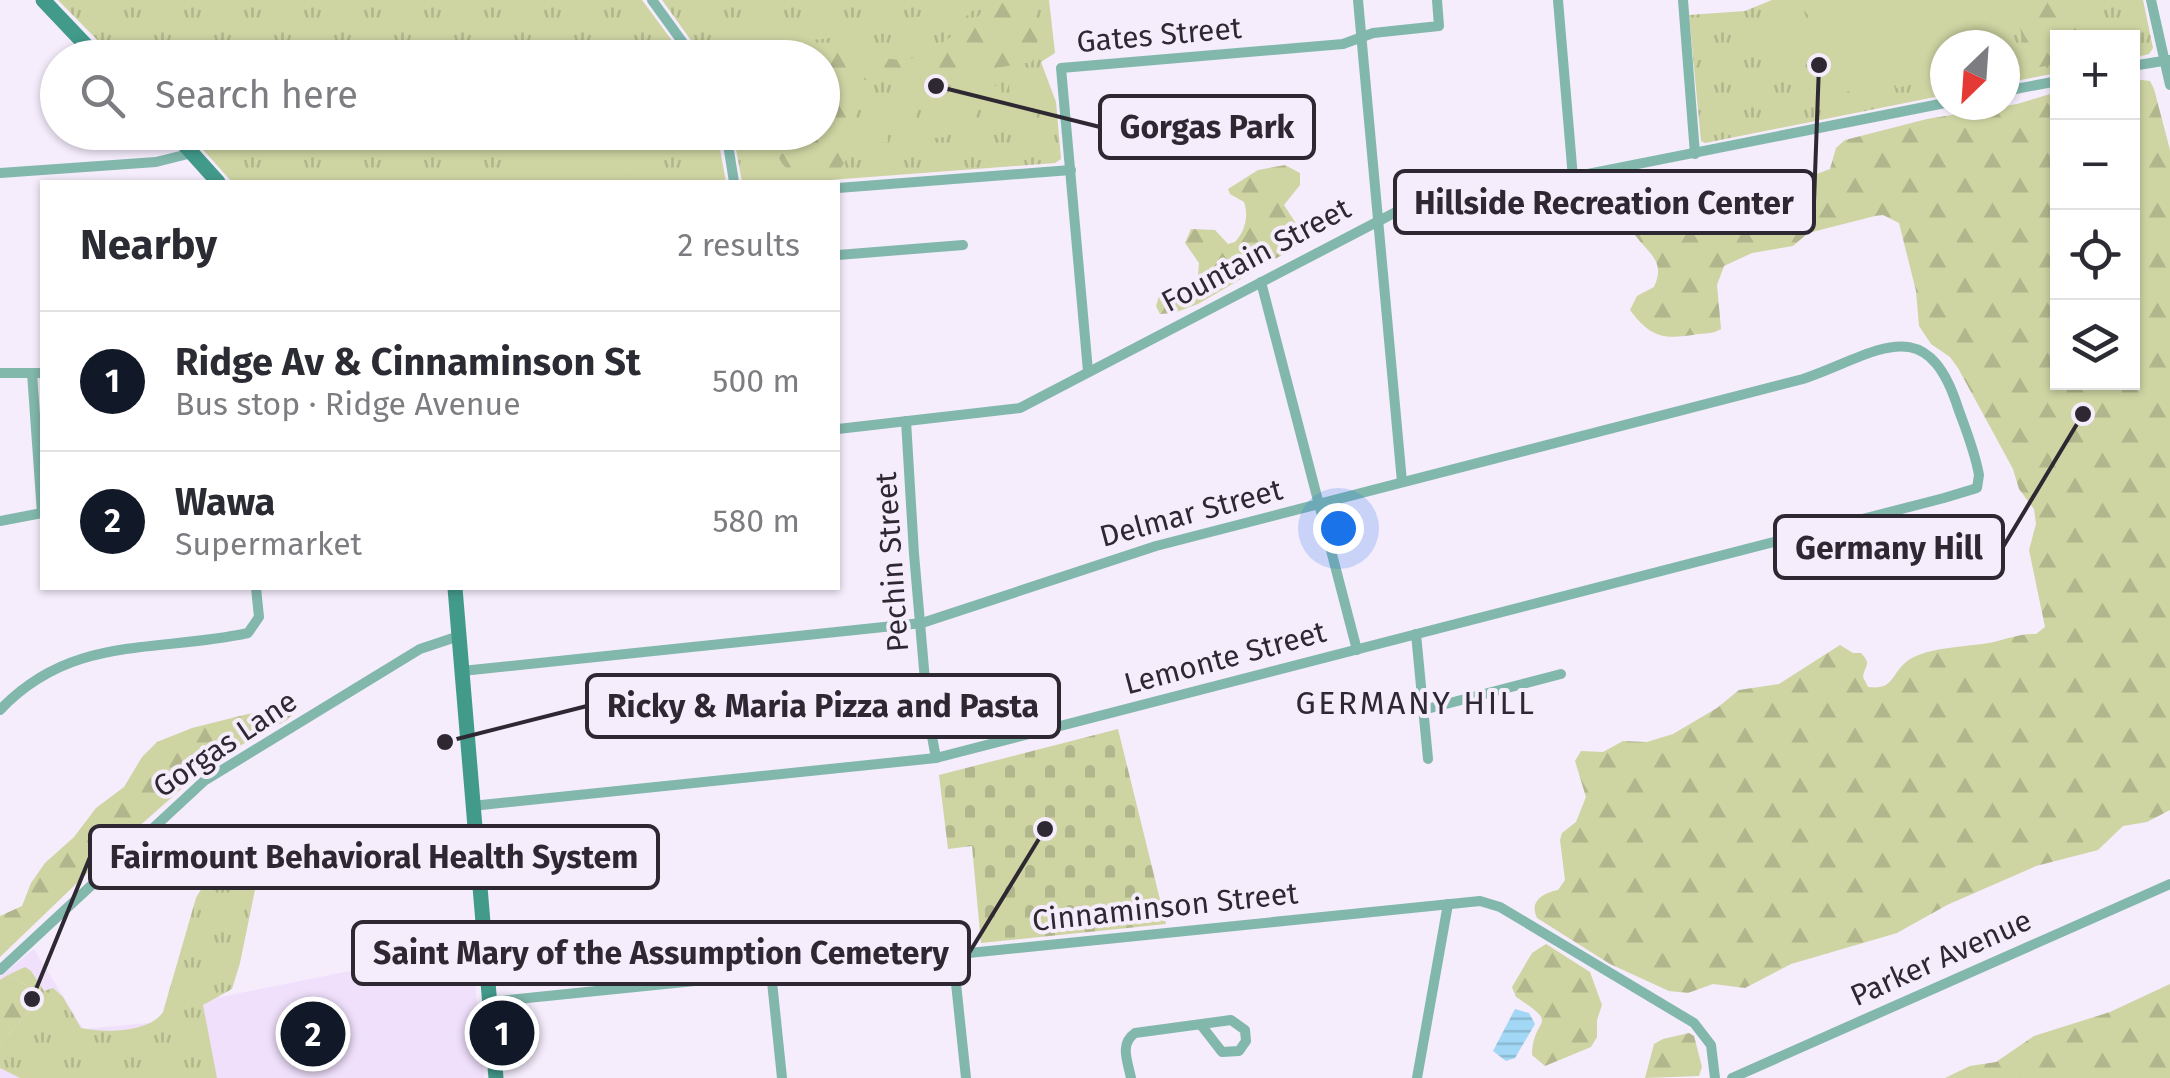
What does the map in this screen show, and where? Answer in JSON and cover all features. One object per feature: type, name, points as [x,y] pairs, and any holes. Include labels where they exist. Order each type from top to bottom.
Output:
[{"type":"main road","points":[[43,0],[81,40]]},
{"type":"main road","points":[[189,150],[216,180]]},
{"type":"main road","points":[[455,590],[496,1078]]},
{"type":"street","points":[[652,0],[681,40]]},
{"type":"street","points":[[1358,0],[1402,482]]},
{"type":"street","name":"Gates Street","points":[[1071,170],[1060,68],[1344,44],[1373,33],[1439,26],[1436,0]]},
{"type":"street","points":[[1558,0],[1573,178]]},
{"type":"street","points":[[1682,0],[1695,154]]},
{"type":"street","points":[[2151,0],[2170,85]]},
{"type":"street","points":[[2140,65],[2167,61]]},
{"type":"street","points":[[2020,88],[2050,82]]},
{"type":"street","name":"Fountain Street","points":[[840,429],[1012,410],[1396,212],[1930,106]]},
{"type":"street","points":[[729,150],[734,180]]},
{"type":"street","points":[[0,173],[156,162],[192,153]]},
{"type":"street","points":[[840,188],[1071,170],[1088,371]]},
{"type":"street","points":[[840,255],[963,246]]},
{"type":"street","points":[[1261,282],[1357,650]]},
{"type":"street","name":"Delmar Street","points":[[462,671],[922,624],[1131,553],[1803,378],[1883,349],[1905,346],[1923,350],[1942,367],[1977,464],[1978,488]]},
{"type":"street","points":[[0,373],[37,373],[40,457]]},
{"type":"street","name":"Pechin Street","points":[[906,421],[928,715],[936,758]]},
{"type":"street","name":"Lemonte Street","points":[[472,806],[936,758],[1978,488]]},
{"type":"street","points":[[0,521],[40,513]]},
{"type":"street","points":[[0,710],[35,680],[84,656],[242,634],[255,626],[259,617],[256,590]]},
{"type":"street","points":[[1416,634],[1428,759]]},
{"type":"street","name":"Gorgas Lane","points":[[0,970],[204,781],[420,648],[459,636]]},
{"type":"street","points":[[1423,710],[1561,674]]},
{"type":"street","name":"Parker Avenue","points":[[1732,1078],[2170,884]]},
{"type":"street","name":"Cinnaminson Street","points":[[488,1002],[1491,902],[1694,1023],[1708,1038],[1715,1078]]},
{"type":"street","points":[[1417,1078],[1418,1040],[1448,904]]},
{"type":"street","points":[[954,955],[966,1078]]},
{"type":"street","points":[[771,972],[782,1078]]},
{"type":"street","points":[[1131,1078],[1125,1047],[1131,1034],[1200,1025]]},
{"type":"shaded area","points":[[34,949],[83,1029],[171,1021],[175,1006],[389,963],[392,975],[473,961],[484,1078],[0,1078],[0,977]]},
{"type":"green space","points":[[58,0],[642,0],[671,40],[97,40]]},
{"type":"green space","points":[[662,0],[1049,0],[1055,53],[1041,62],[1056,102],[1061,159],[1055,163],[830,180],[742,180],[736,150],[840,150],[840,40],[691,40]]},
{"type":"green space","points":[[679,0],[695,0],[719,22],[750,31],[927,16],[985,0],[961,21],[937,29],[808,40],[724,40],[700,25]]},
{"type":"green space","points":[[996,0],[1041,0],[1032,62],[936,78],[859,80],[854,85],[858,110],[849,131],[849,155],[841,168],[804,173],[782,163],[778,155],[794,150],[840,150],[840,51],[863,61],[910,59],[930,50]]},
{"type":"green space","points":[[1772,0],[2143,0],[2153,48],[2140,56],[2140,30],[2050,30],[2050,74],[2020,80],[2020,30],[1930,30],[1930,98],[1705,143],[1701,141],[1689,15],[1745,11]]},
{"type":"green space","points":[[2005,0],[2011,30],[1930,30],[1930,81],[1896,88],[1890,64],[1866,86],[1833,96],[1808,15],[1801,7],[1804,1]]},
{"type":"green space","points":[[2014,0],[2103,0],[2092,15],[2090,30],[2050,30],[2050,65],[2029,69]]},
{"type":"green space","points":[[1795,9],[1812,60],[1784,70],[1766,19]]},
{"type":"green space","points":[[626,26],[632,40],[592,40]]},
{"type":"green space","points":[[2140,80],[2150,81],[2154,89],[2170,150],[2170,810],[2147,822],[2123,826],[2098,850],[2036,866],[1947,905],[1897,933],[1791,964],[1745,988],[1713,984],[1688,993],[1669,991],[1610,964],[1537,918],[1535,907],[1539,899],[1558,890],[1565,880],[1560,840],[1562,833],[1576,822],[1586,797],[1575,761],[1581,751],[1603,752],[1623,741],[1647,742],[1673,734],[1739,690],[1779,684],[1840,645],[1861,653],[1867,662],[1863,677],[1868,687],[1876,687],[1887,684],[1905,663],[1921,654],[2036,634],[2045,627],[2029,550],[2036,524],[2034,509],[2019,489],[2013,469],[1958,368],[1931,344],[1919,326],[1916,291],[1899,223],[1883,215],[1875,216],[1808,233],[1793,246],[1752,253],[1724,266],[1717,285],[1721,329],[1676,337],[1652,331],[1630,310],[1637,296],[1654,287],[1658,271],[1654,258],[1635,235],[1650,225],[1667,234],[1683,233],[1713,205],[1734,194],[1802,186],[1806,178],[1830,169],[1836,148],[1845,140],[1930,118],[2020,120],[2020,103],[2050,94],[2050,390],[2140,390]]},
{"type":"green space","points":[[1031,83],[1035,130],[1013,131],[1009,85]]},
{"type":"green space","points":[[1001,85],[1005,132],[984,134],[979,87]]},
{"type":"green space","points":[[972,87],[976,135],[955,137],[950,90]]},
{"type":"green space","points":[[942,90],[947,137],[925,139],[921,92]]},
{"type":"green space","points":[[913,92],[918,139],[896,141],[891,94]]},
{"type":"green space","points":[[883,95],[888,142],[866,144],[862,97]]},
{"type":"green space","points":[[203,150],[720,150],[726,180],[230,180]]},
{"type":"green space","points":[[533,150],[676,150],[673,157],[613,180],[538,180]]},
{"type":"green space","points":[[1285,165],[1300,173],[1300,185],[1284,205],[1304,236],[1301,244],[1198,304],[1160,314],[1156,306],[1160,293],[1180,292],[1198,276],[1199,263],[1185,243],[1191,229],[1215,230],[1228,244],[1235,242],[1246,213],[1244,202],[1228,189],[1258,170]]},
{"type":"green space","points":[[290,708],[294,713],[287,720],[214,760],[102,859],[0,957],[0,916],[22,906],[45,863],[74,837],[96,808],[124,787],[142,757],[157,742],[192,728]]},
{"type":"green space","points":[[1118,729],[1166,924],[981,943],[972,846],[948,849],[939,775]]},
{"type":"green space","points":[[238,855],[258,875],[232,989],[203,1005],[217,1078],[20,1078],[0,1068],[0,1044],[38,997],[35,990],[8,975],[25,967],[44,991],[53,988],[63,997],[81,1028],[125,1030],[156,1019],[163,1012],[196,898],[219,859]]},
{"type":"green space","points":[[1546,944],[1590,972],[1602,1005],[1597,1037],[1591,1047],[1545,1066],[1532,1055],[1542,1018],[1516,997],[1512,987],[1532,953]]},
{"type":"green space","points":[[8,975],[35,990],[38,997],[0,1044],[0,980]]},
{"type":"green space","points":[[2170,984],[2170,1078],[1945,1078],[1970,1066],[1996,1062],[2034,1036],[2110,1012]]},
{"type":"green space","points":[[1689,1033],[1694,1036],[1702,1067],[1699,1076],[1645,1078],[1654,1044]]},
{"type":"water","points":[[1515,1009],[1529,1013],[1535,1024],[1515,1058],[1506,1061],[1493,1051]]},
{"type":"place","name":"Hillside Recreation Center","points":[[1819,65]]},
{"type":"place","name":"Gorgas Park","points":[[936,86]]},
{"type":"place","name":"Germany Hill","points":[[2083,414]]},
{"type":"place","name":"Ricky & Maria Pizza and Pasta","points":[[445,742]]},
{"type":"place","name":"Saint Mary of the Assumption Cemetery","points":[[1045,829]]},
{"type":"place","name":"Fairmount Behavioral Health System","points":[[32,999]]},
{"type":"place","name":"Ridge Av & Cinnaminson St","points":[[502,1033]]},
{"type":"place","name":"Wawa","points":[[313,1034]]},
{"type":"district","name":"GERMANY HILL","points":[[1416,703]]}]
